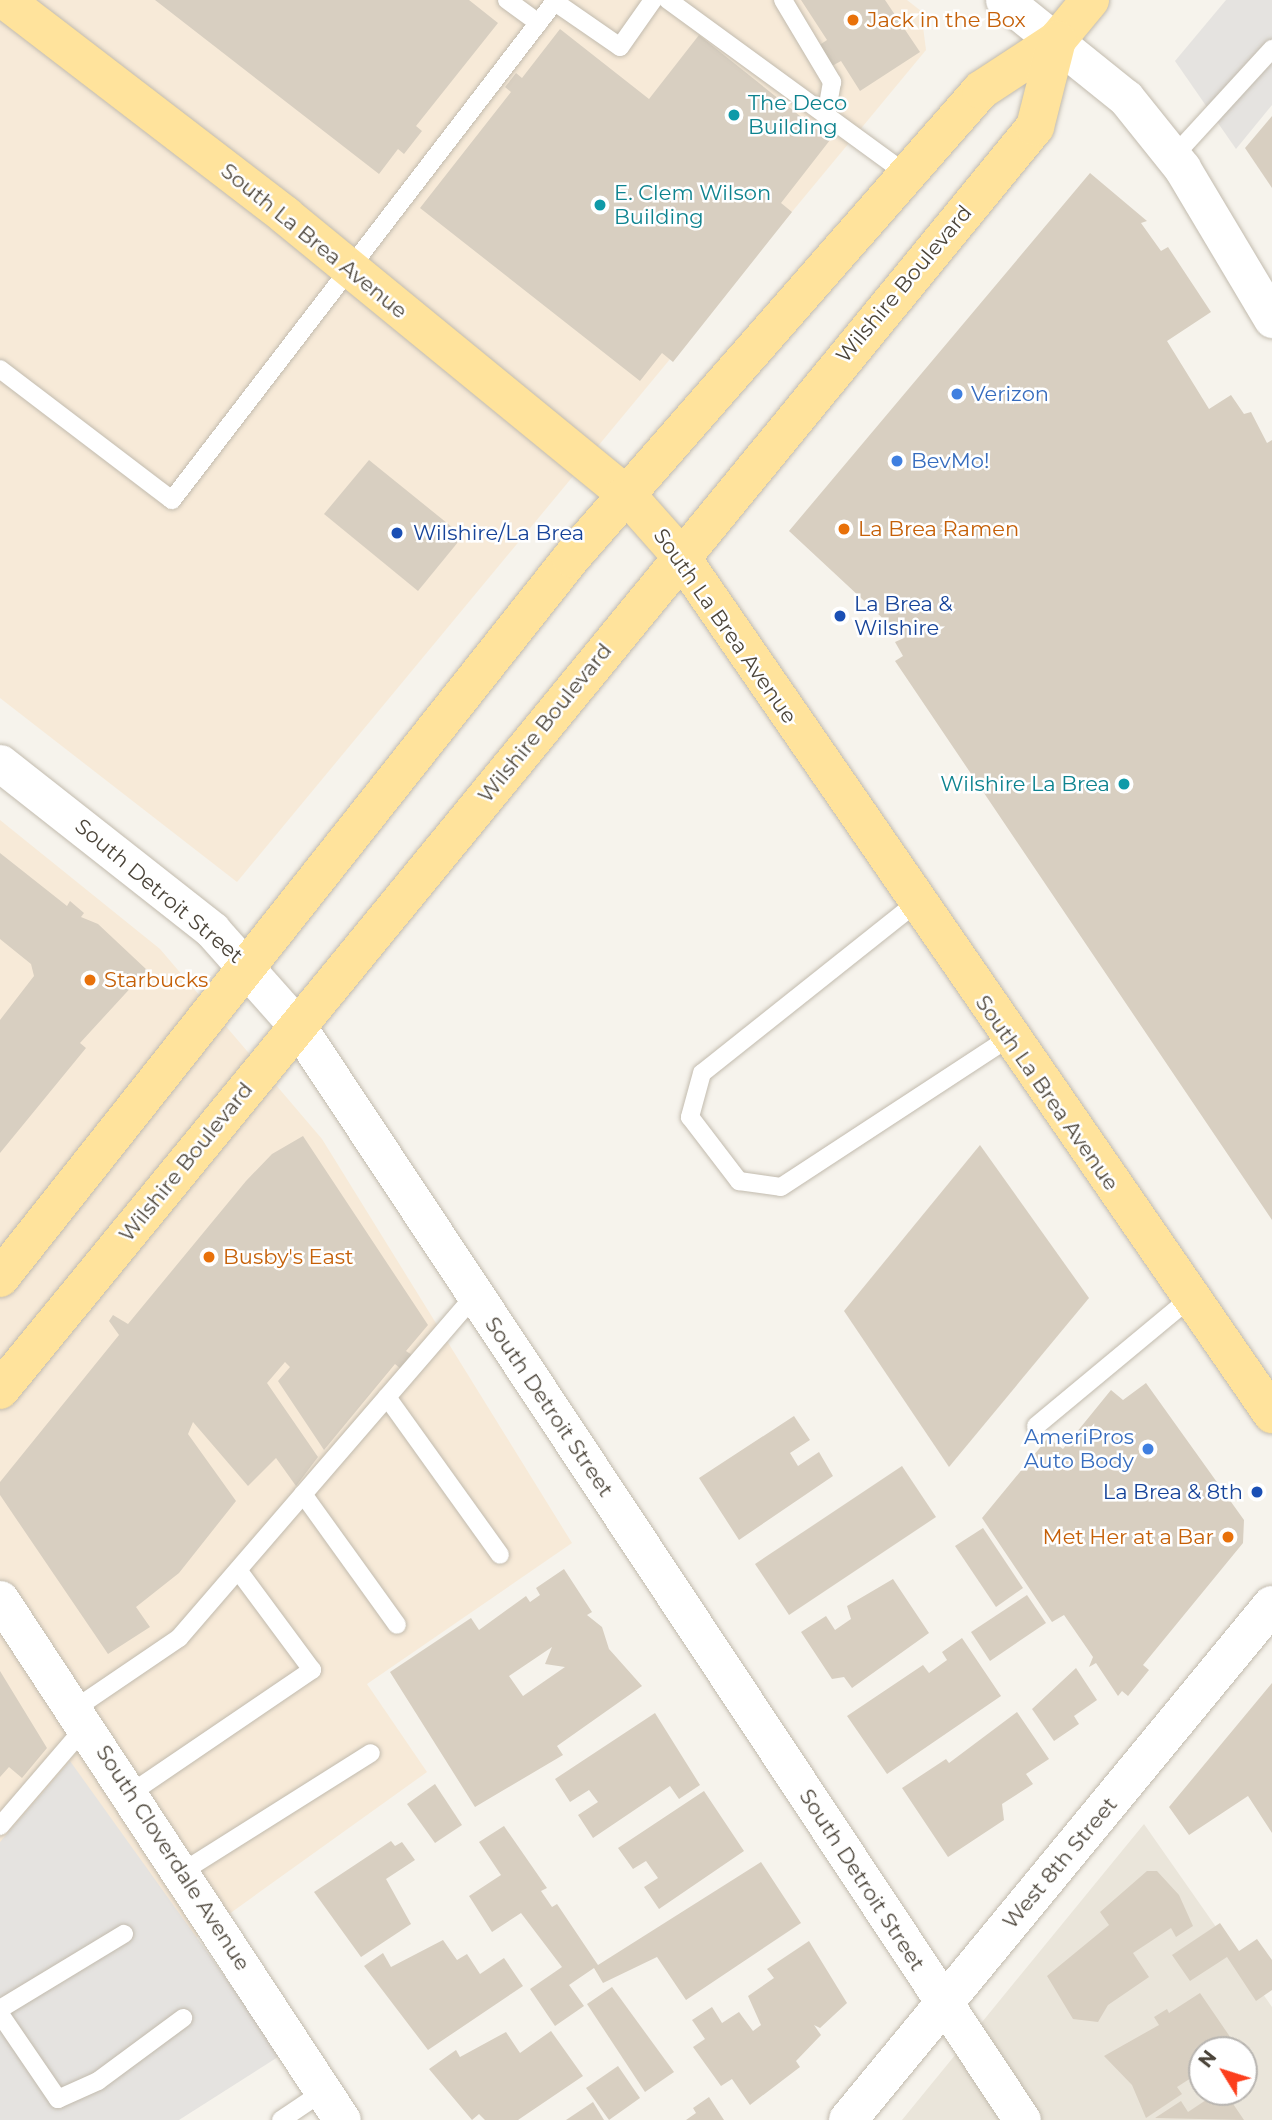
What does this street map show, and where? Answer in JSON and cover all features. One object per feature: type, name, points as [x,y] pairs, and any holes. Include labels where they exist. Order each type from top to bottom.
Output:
[{"type":"main road","name":"South La Brea Avenue","points":[[5,0],[350,270],[626,494],[679,554],[916,904],[1272,1414]]},
{"type":"main road","name":"Wilshire Boulevard","points":[[0,1278],[626,494],[981,90],[1057,40],[1090,0]]},
{"type":"main road","name":"Wilshire Boulevard","points":[[0,1390],[298,1027],[679,554],[1035,127],[1057,40]]},
{"type":"street","points":[[1003,0],[1057,40],[1126,98],[1173,157],[1272,319]]},
{"type":"street","name":"South Detroit Street","points":[[0,763],[212,930],[250,967],[298,1027],[1021,2120]]},
{"type":"street","name":"South Cloverdale Avenue","points":[[0,1599],[82,1717],[333,2106]]},
{"type":"street","name":"West 8th Street","points":[[848,2120],[1272,1605]]},
{"type":"lane","points":[[507,0],[539,23]]},
{"type":"lane","points":[[2,374],[172,500],[556,1],[620,47],[653,0]]},
{"type":"lane","points":[[668,0],[907,174]]},
{"type":"lane","points":[[783,0],[832,82],[826,115]]},
{"type":"lane","points":[[1173,157],[1272,49]]},
{"type":"lane","points":[[916,904],[702,1073],[690,1117],[739,1181],[781,1187],[1009,1038]]},
{"type":"lane","points":[[0,1826],[82,1717],[179,1638],[475,1295]]},
{"type":"lane","points":[[1036,1426],[1190,1298]]},
{"type":"lane","points":[[387,1397],[500,1555]]},
{"type":"lane","points":[[303,1494],[397,1625]]},
{"type":"lane","points":[[131,1793],[312,1670],[238,1570]]},
{"type":"lane","points":[[181,1872],[371,1753]]},
{"type":"lane","points":[[124,1934],[0,2011],[58,2099],[98,2081],[183,2018]]},
{"type":"lane","points":[[281,2120],[333,2106]]},
{"type":"shaded area","points":[[0,0],[907,0],[921,11],[926,50],[237,882],[0,698]]},
{"type":"shaded area","points":[[1226,0],[1272,0],[1272,105],[1236,149],[1175,61]]},
{"type":"shaded area","points":[[0,820],[160,949],[322,1139],[572,1543],[367,1684],[427,1772],[197,1937],[179,2120],[0,2120]]},
{"type":"shaded area","points":[[70,1761],[281,2055],[179,2120],[0,2120],[0,1842]]},
{"type":"shaded area","points":[[1144,1824],[1272,2007],[1272,2120],[902,2120]]},
{"type":"building","points":[[155,0],[469,0],[498,23],[416,126],[422,131],[404,154],[398,149],[379,174]]},
{"type":"building","points":[[801,0],[885,0],[920,52],[860,91],[841,61],[832,66],[818,46],[827,40]]},
{"type":"building","name":"E. Clem Wilson Building","points":[[560,29],[649,99],[699,35],[830,140],[781,203],[792,212],[673,362],[662,353],[640,381],[420,208],[511,92],[505,87],[516,73],[522,78]]},
{"type":"building","points":[[1272,116],[1272,188],[1245,148]]},
{"type":"building","name":"Wilshire La Brea","points":[[1090,173],[1147,221],[1141,223],[1161,251],[1168,247],[1211,312],[1167,341],[1209,409],[1231,395],[1244,414],[1251,412],[1267,443],[1272,440],[1272,1220],[895,661],[903,656],[895,642],[904,638],[789,531]]},
{"type":"building","points":[[369,460],[463,536],[418,591],[324,514]]},
{"type":"building","points":[[0,853],[67,906],[70,901],[84,913],[81,917],[98,924],[147,970],[80,1043],[86,1048],[0,1153],[0,1020],[34,976],[31,964],[0,939]]},
{"type":"building","points":[[303,1136],[428,1325],[406,1351],[412,1355],[401,1369],[395,1364],[324,1450],[278,1381],[290,1367],[285,1362],[267,1383],[318,1457],[296,1486],[276,1458],[248,1486],[193,1422],[188,1434],[236,1501],[179,1573],[136,1607],[150,1627],[108,1654],[0,1495],[0,1482],[119,1335],[109,1321],[113,1315],[128,1324],[246,1181],[272,1154]]},
{"type":"building","points":[[980,1145],[1089,1298],[949,1467],[844,1311]]},
{"type":"building","points":[[1146,1383],[1244,1520],[1243,1543],[1143,1665],[1149,1670],[1128,1696],[1122,1691],[1118,1696],[1096,1663],[1089,1667],[1093,1657],[1064,1615],[1052,1622],[982,1518],[1048,1438],[1063,1449],[1111,1390],[1123,1400]]},
{"type":"building","points":[[794,1416],[810,1440],[790,1453],[798,1466],[819,1452],[833,1476],[739,1540],[699,1478]]},
{"type":"building","points":[[902,1466],[936,1517],[789,1615],[755,1564]]},
{"type":"building","points":[[983,1528],[1023,1588],[996,1607],[955,1546]]},
{"type":"building","points":[[564,1569],[592,1612],[587,1615],[602,1627],[609,1649],[642,1686],[557,1746],[563,1755],[475,1807],[390,1672],[471,1618],[479,1630],[526,1596],[530,1602],[540,1595],[536,1588]],"holes":[[[552,1647],[545,1664],[565,1667],[523,1696],[509,1676]]]},
{"type":"building","points":[[893,1579],[929,1633],[852,1688],[844,1677],[832,1679],[801,1632],[826,1616],[835,1630],[851,1619],[847,1606]]},
{"type":"building","points":[[1027,1595],[1046,1623],[990,1661],[971,1632]]},
{"type":"building","points":[[962,1638],[1001,1696],[887,1774],[847,1716],[923,1665],[929,1673],[947,1660],[942,1652]]},
{"type":"building","points":[[1076,1668],[1097,1700],[1074,1716],[1079,1724],[1054,1741],[1032,1709]]},
{"type":"building","points":[[0,1671],[47,1748],[22,1778],[9,1767],[0,1777]]},
{"type":"building","points":[[1272,1683],[1272,1833],[1248,1796],[1189,1835],[1169,1807]]},
{"type":"building","points":[[1017,1712],[1049,1759],[1026,1774],[1033,1784],[1002,1804],[1004,1820],[948,1857],[902,1788],[946,1759],[949,1763]]},
{"type":"building","points":[[655,1713],[700,1785],[679,1799],[670,1786],[593,1838],[578,1815],[598,1802],[589,1790],[570,1802],[555,1779]]},
{"type":"building","points":[[435,1784],[462,1825],[435,1843],[407,1804]]},
{"type":"building","points":[[704,1791],[744,1851],[659,1909],[644,1887],[658,1878],[646,1861],[633,1869],[618,1848]]},
{"type":"building","points":[[504,1826],[547,1888],[541,1891],[552,1907],[557,1904],[598,1965],[761,1862],[801,1923],[686,2000],[657,1957],[603,1983],[594,1968],[569,1985],[584,2006],[555,2026],[530,1989],[562,1967],[521,1913],[492,1932],[469,1896],[501,1875],[479,1842]]},
{"type":"building","points":[[391,1841],[395,1846],[402,1842],[415,1860],[386,1879],[411,1924],[361,1957],[314,1892]]},
{"type":"building","points":[[1147,1871],[1157,1871],[1179,1895],[1193,1926],[1176,1937],[1171,1928],[1133,1953],[1149,1977],[1108,2005],[1098,2022],[1073,2019],[1047,1976],[1109,1925],[1100,1912]]},
{"type":"building","points":[[1220,1923],[1239,1951],[1257,1939],[1272,1960],[1272,1990],[1256,2001],[1227,1957],[1190,1981],[1172,1955]]},
{"type":"building","points":[[443,1940],[457,1960],[467,1954],[480,1974],[504,1958],[523,1986],[428,2050],[364,1966],[383,1953],[391,1967]]},
{"type":"building","points":[[809,1941],[847,2003],[820,2028],[814,2025],[821,2035],[796,2061],[800,2067],[750,2105],[732,2079],[721,2086],[693,2047],[705,2039],[692,2020],[712,2007],[722,2023],[739,2012],[753,2031],[761,2025],[748,1996],[774,1978],[767,1969]]},
{"type":"building","points":[[612,1987],[674,2072],[645,2092],[587,2004]]},
{"type":"building","points":[[1200,1993],[1229,2036],[1188,2036],[1188,2080],[1177,2087],[1182,2094],[1146,2118],[1132,2085],[1104,2056],[1159,2025],[1154,2017],[1167,2009],[1169,2013]]},
{"type":"building","points":[[551,2031],[583,2076],[518,2120],[485,2120],[479,2114],[472,2120],[429,2069],[456,2050],[460,2057],[506,2032],[520,2053]]},
{"type":"building","points":[[618,2066],[640,2098],[609,2120],[586,2088]]},
{"type":"building","points":[[709,2097],[724,2120],[686,2120],[696,2113],[693,2108]]},
{"type":"building","points":[[1181,2101],[1188,2112],[1197,2106],[1234,2106],[1244,2120],[1155,2118]]},
{"type":"building","points":[[593,2102],[604,2120],[566,2120]]},
{"type":"place","name":"Jack in the Box","points":[[853,20]]},
{"type":"place","name":"The Deco Building","points":[[734,115]]},
{"type":"place","name":"E. Clem Wilson Building","points":[[600,205]]},
{"type":"place","name":"Verizon","points":[[957,394]]},
{"type":"place","name":"BevMo!","points":[[897,461]]},
{"type":"place","name":"La Brea Ramen","points":[[844,529]]},
{"type":"place","name":"Wilshire/La Brea","points":[[397,533]]},
{"type":"place","name":"La Brea & Wilshire","points":[[840,616]]},
{"type":"place","name":"Wilshire La Brea","points":[[1124,784]]},
{"type":"place","name":"Starbucks","points":[[90,980]]},
{"type":"place","name":"Busby's East","points":[[209,1257]]},
{"type":"place","name":"AmeriPros Auto Body","points":[[1148,1449]]},
{"type":"place","name":"La Brea & 8th","points":[[1257,1492]]},
{"type":"place","name":"Met Her at a Bar","points":[[1228,1537]]}]
